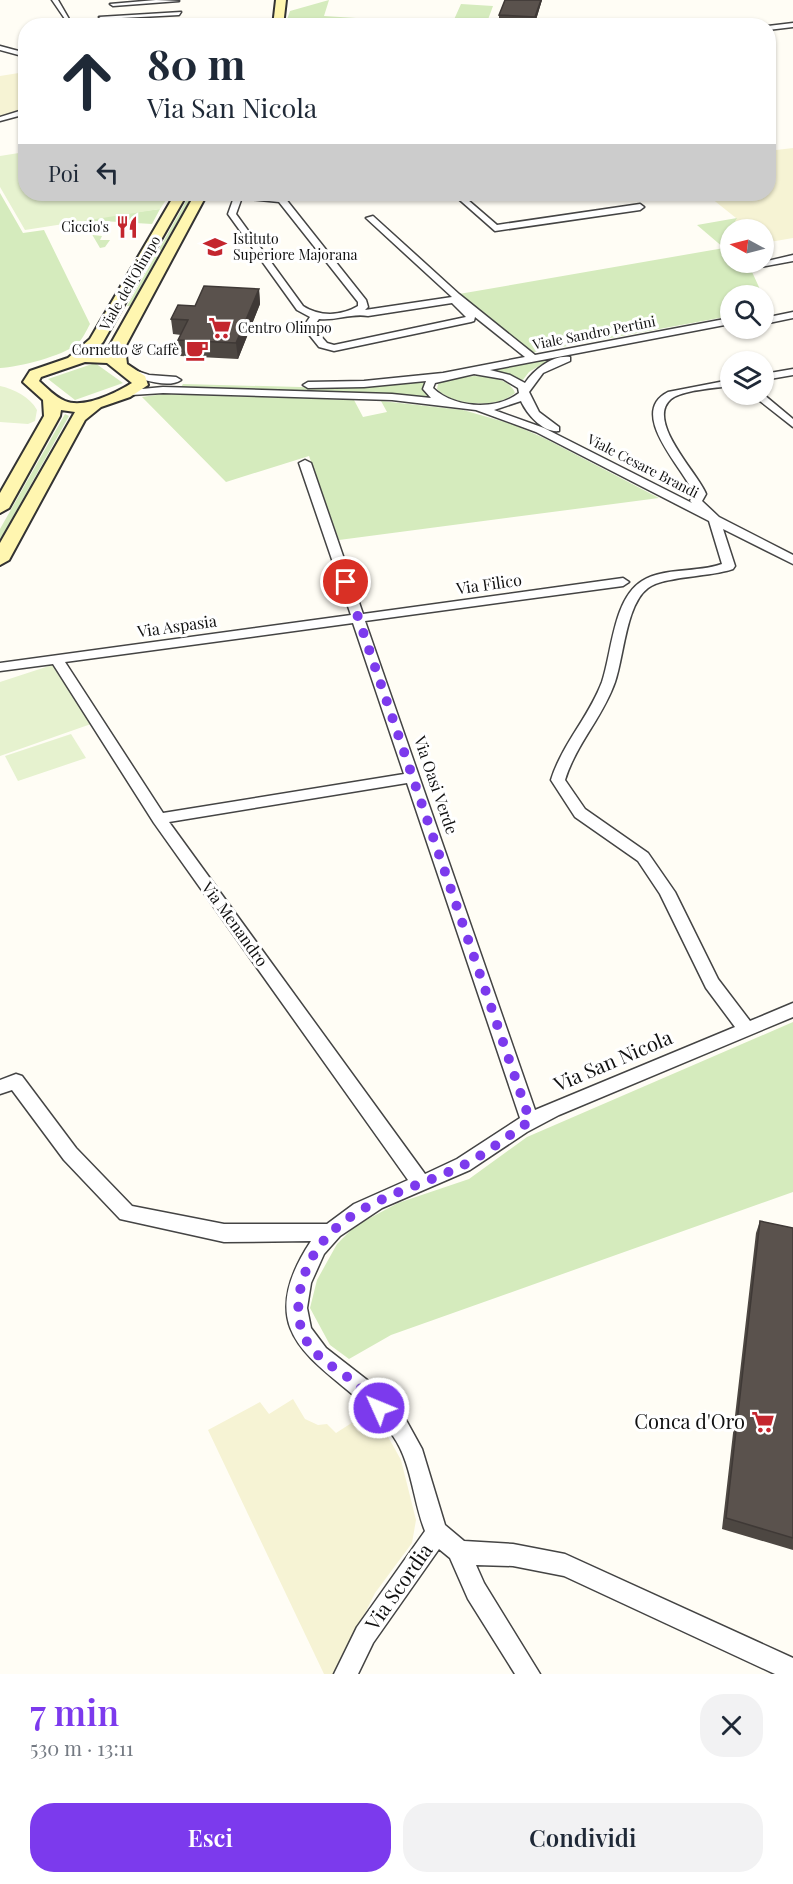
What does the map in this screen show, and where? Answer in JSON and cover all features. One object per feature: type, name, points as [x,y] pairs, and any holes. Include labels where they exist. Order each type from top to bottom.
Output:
[{"type":"street","points":[[55,0],[67,18]]},
{"type":"street","points":[[279,18],[281,0]]},
{"type":"street","points":[[102,17],[180,16],[176,1],[113,4]]},
{"type":"street","points":[[776,27],[793,25]]},
{"type":"street","points":[[784,26],[793,33]]},
{"type":"street","points":[[0,48],[18,53]]},
{"type":"street","points":[[0,119],[18,113]]},
{"type":"street","name":"Viale dell'Olimpo","points":[[69,363],[96,342],[177,201]]},
{"type":"street","name":"Viale dell'Olimpo","points":[[109,398],[140,385],[140,380],[125,369],[117,347],[197,201]]},
{"type":"street","points":[[237,201],[232,214],[300,309],[315,317],[357,311],[368,313],[454,300],[470,315],[471,319],[334,348],[318,341],[308,327],[315,317]]},
{"type":"street","points":[[283,201],[363,302],[363,307],[357,311]]},
{"type":"street","points":[[465,201],[495,228],[640,207]]},
{"type":"street","points":[[370,218],[456,296],[532,358]]},
{"type":"street","points":[[774,261],[793,258]]},
{"type":"street","points":[[774,313],[793,309]]},
{"type":"street","points":[[774,319],[793,315]]},
{"type":"street","name":"Viale Sandro Pertini","points":[[464,372],[720,323]]},
{"type":"street","name":"Viale Sandro Pertini","points":[[525,392],[539,371],[568,358],[720,329]]},
{"type":"street","points":[[99,357],[125,369],[158,380],[314,385],[364,384],[464,372],[498,374],[514,380],[525,392],[510,403],[476,407],[392,397],[163,390],[109,398],[72,408],[63,406],[50,397],[31,382],[30,378],[69,363],[99,357]]},
{"type":"street","points":[[774,375],[793,372]]},
{"type":"street","points":[[443,376],[431,381],[428,389],[447,403]]},
{"type":"street","points":[[720,385],[669,396],[662,405],[659,423],[664,438],[697,486],[700,494],[696,501],[714,519],[729,566],[716,572],[645,584],[630,601],[608,685],[562,763],[558,780],[580,813],[643,857],[667,892],[712,983],[746,1029]]},
{"type":"street","name":"Viale Cesare Brandi","points":[[525,392],[530,410],[542,421],[793,549]]},
{"type":"street","points":[[0,508],[52,416],[53,408],[50,397]]},
{"type":"street","points":[[0,560],[78,417],[109,398]]},
{"type":"street","points":[[770,405],[793,424]]},
{"type":"street","name":"Viale Cesare Brandi","points":[[476,407],[540,430],[793,560]]},
{"type":"street","name":"Via Oasi Verde","points":[[305,462],[530,1121]]},
{"type":"street","name":"Via Filico","points":[[359,618],[623,582]]},
{"type":"street","name":"Via Aspasia","points":[[0,667],[359,618]]},
{"type":"street","name":"Via Menandro","points":[[57,660],[159,819],[421,1183]]},
{"type":"street","points":[[159,819],[414,777]]},
{"type":"street","name":"Via San Nicola","points":[[330,1232],[362,1208],[475,1159],[530,1121],[793,1010]]},
{"type":"street","points":[[0,1087],[16,1081],[70,1154],[127,1213],[224,1233],[330,1232]]},
{"type":"street","name":"Via Scordia","points":[[330,1232],[305,1272],[299,1294],[298,1319],[306,1340],[323,1361],[351,1380],[400,1428],[409,1443],[429,1516],[437,1533],[365,1635],[346,1674]]},
{"type":"street","points":[[437,1533],[458,1550],[472,1554],[522,1556],[565,1565],[793,1670]]},
{"type":"street","points":[[458,1550],[476,1591],[528,1674]]},
{"type":"shaded area","points":[[18,73],[18,111],[0,117],[0,76]]},
{"type":"shaded area","points":[[793,148],[793,238],[774,241],[774,219],[736,219],[715,201],[776,201],[776,150]]},
{"type":"shaded area","points":[[293,1399],[305,1419],[318,1425],[327,1424],[336,1433],[364,1415],[386,1433],[401,1460],[416,1520],[412,1543],[375,1593],[335,1674],[324,1674],[208,1430],[260,1402],[269,1414]]},
{"type":"green space","points":[[329,0],[324,16],[356,18],[288,18],[290,11]]},
{"type":"green space","points":[[461,4],[493,6],[489,18],[455,18]]},
{"type":"green space","points":[[18,153],[18,201],[165,201],[160,209],[25,230],[0,187],[0,156]]},
{"type":"green space","points":[[0,193],[23,233],[44,230],[90,324],[81,340],[62,353],[18,366],[0,368]]},
{"type":"green space","points":[[186,201],[189,201],[130,306],[127,306]]},
{"type":"green space","points":[[160,209],[152,224],[102,221],[93,235],[102,236],[100,240],[110,240],[105,247],[100,248],[83,219]]},
{"type":"green space","points":[[720,221],[720,245],[697,225]]},
{"type":"green space","points":[[720,249],[720,273],[753,273],[758,285],[720,285],[720,318],[529,353],[459,294]]},
{"type":"green space","points":[[551,359],[529,372],[522,381],[488,370]]},
{"type":"green space","points":[[95,363],[123,383],[75,400],[48,379]]},
{"type":"green space","points":[[474,376],[503,381],[515,393],[498,402],[475,403],[453,399],[437,389],[438,384],[448,379]]},
{"type":"green space","points":[[426,381],[424,390],[430,396],[427,397],[181,387],[183,384],[337,388]]},
{"type":"green space","points":[[0,386],[16,391],[30,401],[37,410],[35,421],[28,424],[0,422]]},
{"type":"green space","points":[[164,394],[354,400],[363,417],[387,412],[381,401],[463,410],[512,424],[544,438],[659,498],[339,540],[309,456],[226,482],[142,397]]},
{"type":"green space","points":[[65,414],[69,416],[0,540],[0,529]]},
{"type":"green space","points":[[52,665],[91,724],[0,756],[0,682]]},
{"type":"green space","points":[[71,734],[86,758],[18,781],[5,756]]},
{"type":"green space","points":[[793,1022],[793,1192],[391,1335],[349,1359],[330,1345],[310,1308],[317,1280],[337,1244],[355,1226],[398,1203],[469,1179],[527,1137]]},
{"type":"building","points":[[505,0],[541,0],[535,17],[499,15]]},
{"type":"building","points":[[204,286],[259,289],[236,343],[178,340],[188,320],[171,319],[178,305],[195,306]]},
{"type":"building","name":"Conca d'Oro","points":[[760,1221],[793,1228],[793,1538],[726,1518]]},
{"type":"place","name":"Ciccio's","points":[[127,227]]},
{"type":"place","name":"Istituto Superiore Majorana","points":[[215,247]]},
{"type":"place","name":"Centro Olimpo","points":[[220,328]]},
{"type":"place","name":"Cornetto & Caffè","points":[[197,350]]},
{"type":"place","name":"Conca d'Oro","points":[[763,1422]]},
{"type":"route","points":[[346,582],[530,1121],[475,1159],[454,1170],[381,1198],[353,1213],[330,1232],[316,1251],[305,1272],[299,1294],[298,1319],[306,1340],[323,1361],[351,1380],[379,1408]]}]
